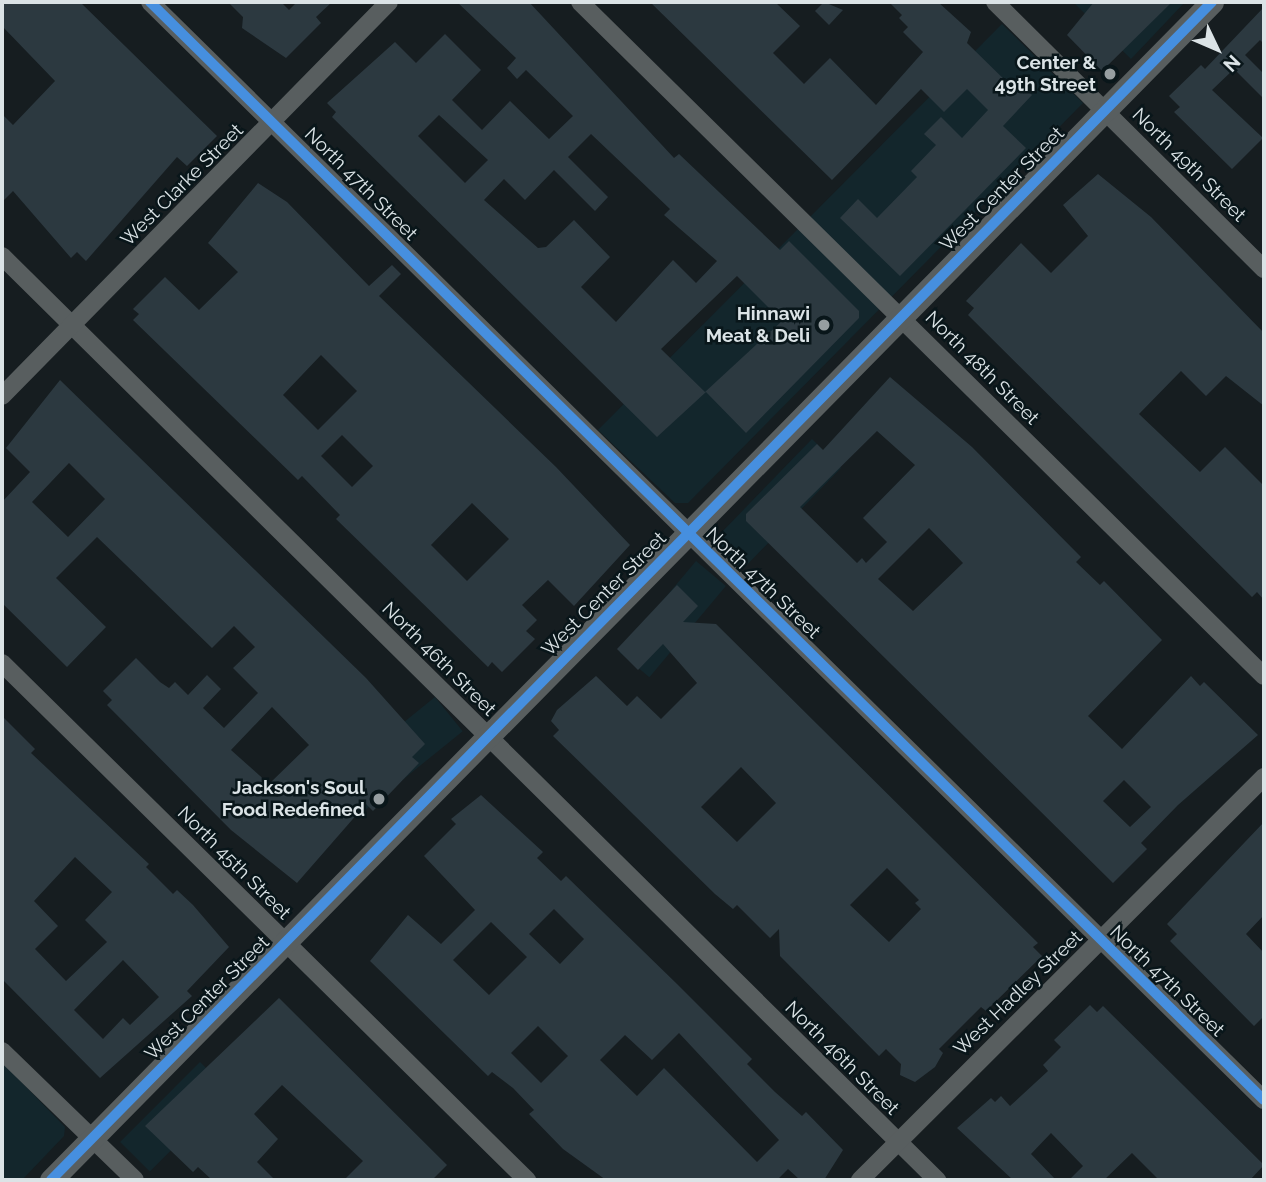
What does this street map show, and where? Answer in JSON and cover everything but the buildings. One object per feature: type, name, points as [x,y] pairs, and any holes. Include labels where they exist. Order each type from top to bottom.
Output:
[{"type":"street","name":"North 47th Street","points":[[150,2],[1264,1100]]},
{"type":"street","name":"West Clarke Street","points":[[2,396],[389,2]]},
{"type":"street","name":"North 48th Street","points":[[580,2],[1264,676]]},
{"type":"street","name":"North 49th Street","points":[[995,2],[1264,269]]},
{"type":"street","name":"West Center Street","points":[[51,1180],[1212,2]]},
{"type":"street","name":"North 46th Street","points":[[2,256],[937,1180]]},
{"type":"street","name":"North 45th Street","points":[[2,663],[527,1180]]},
{"type":"street","name":"West Hadley Street","points":[[860,1180],[1264,777]]},
{"type":"street","points":[[2,1051],[135,1180]]},
{"type":"shaded area","points":[[1073,2],[1185,2],[1131,59]]},
{"type":"shaded area","points":[[1002,24],[1083,103],[688,503],[675,503],[598,430]]},
{"type":"shaded area","points":[[812,439],[841,468],[742,570],[717,544],[719,535]]},
{"type":"shaded area","points":[[696,561],[726,586],[649,677],[620,652]]},
{"type":"shaded area","points":[[435,697],[463,731],[364,811],[336,777]]},
{"type":"shaded area","points":[[2,1062],[65,1127],[64,1136],[22,1180],[2,1180]]},
{"type":"shaded area","points":[[200,1062],[230,1092],[150,1172],[120,1142]]},
{"type":"cycle path","points":[[150,2],[1264,1100]]},
{"type":"cycle path","points":[[51,1180],[1212,2]]},
{"type":"place","name":"Center & 49th Street","points":[[1110,74]]},
{"type":"place","name":"Hinnawi Meat & Deli","points":[[824,325]]},
{"type":"place","name":"Jackson's Soul Food Redefined","points":[[379,799]]}]
